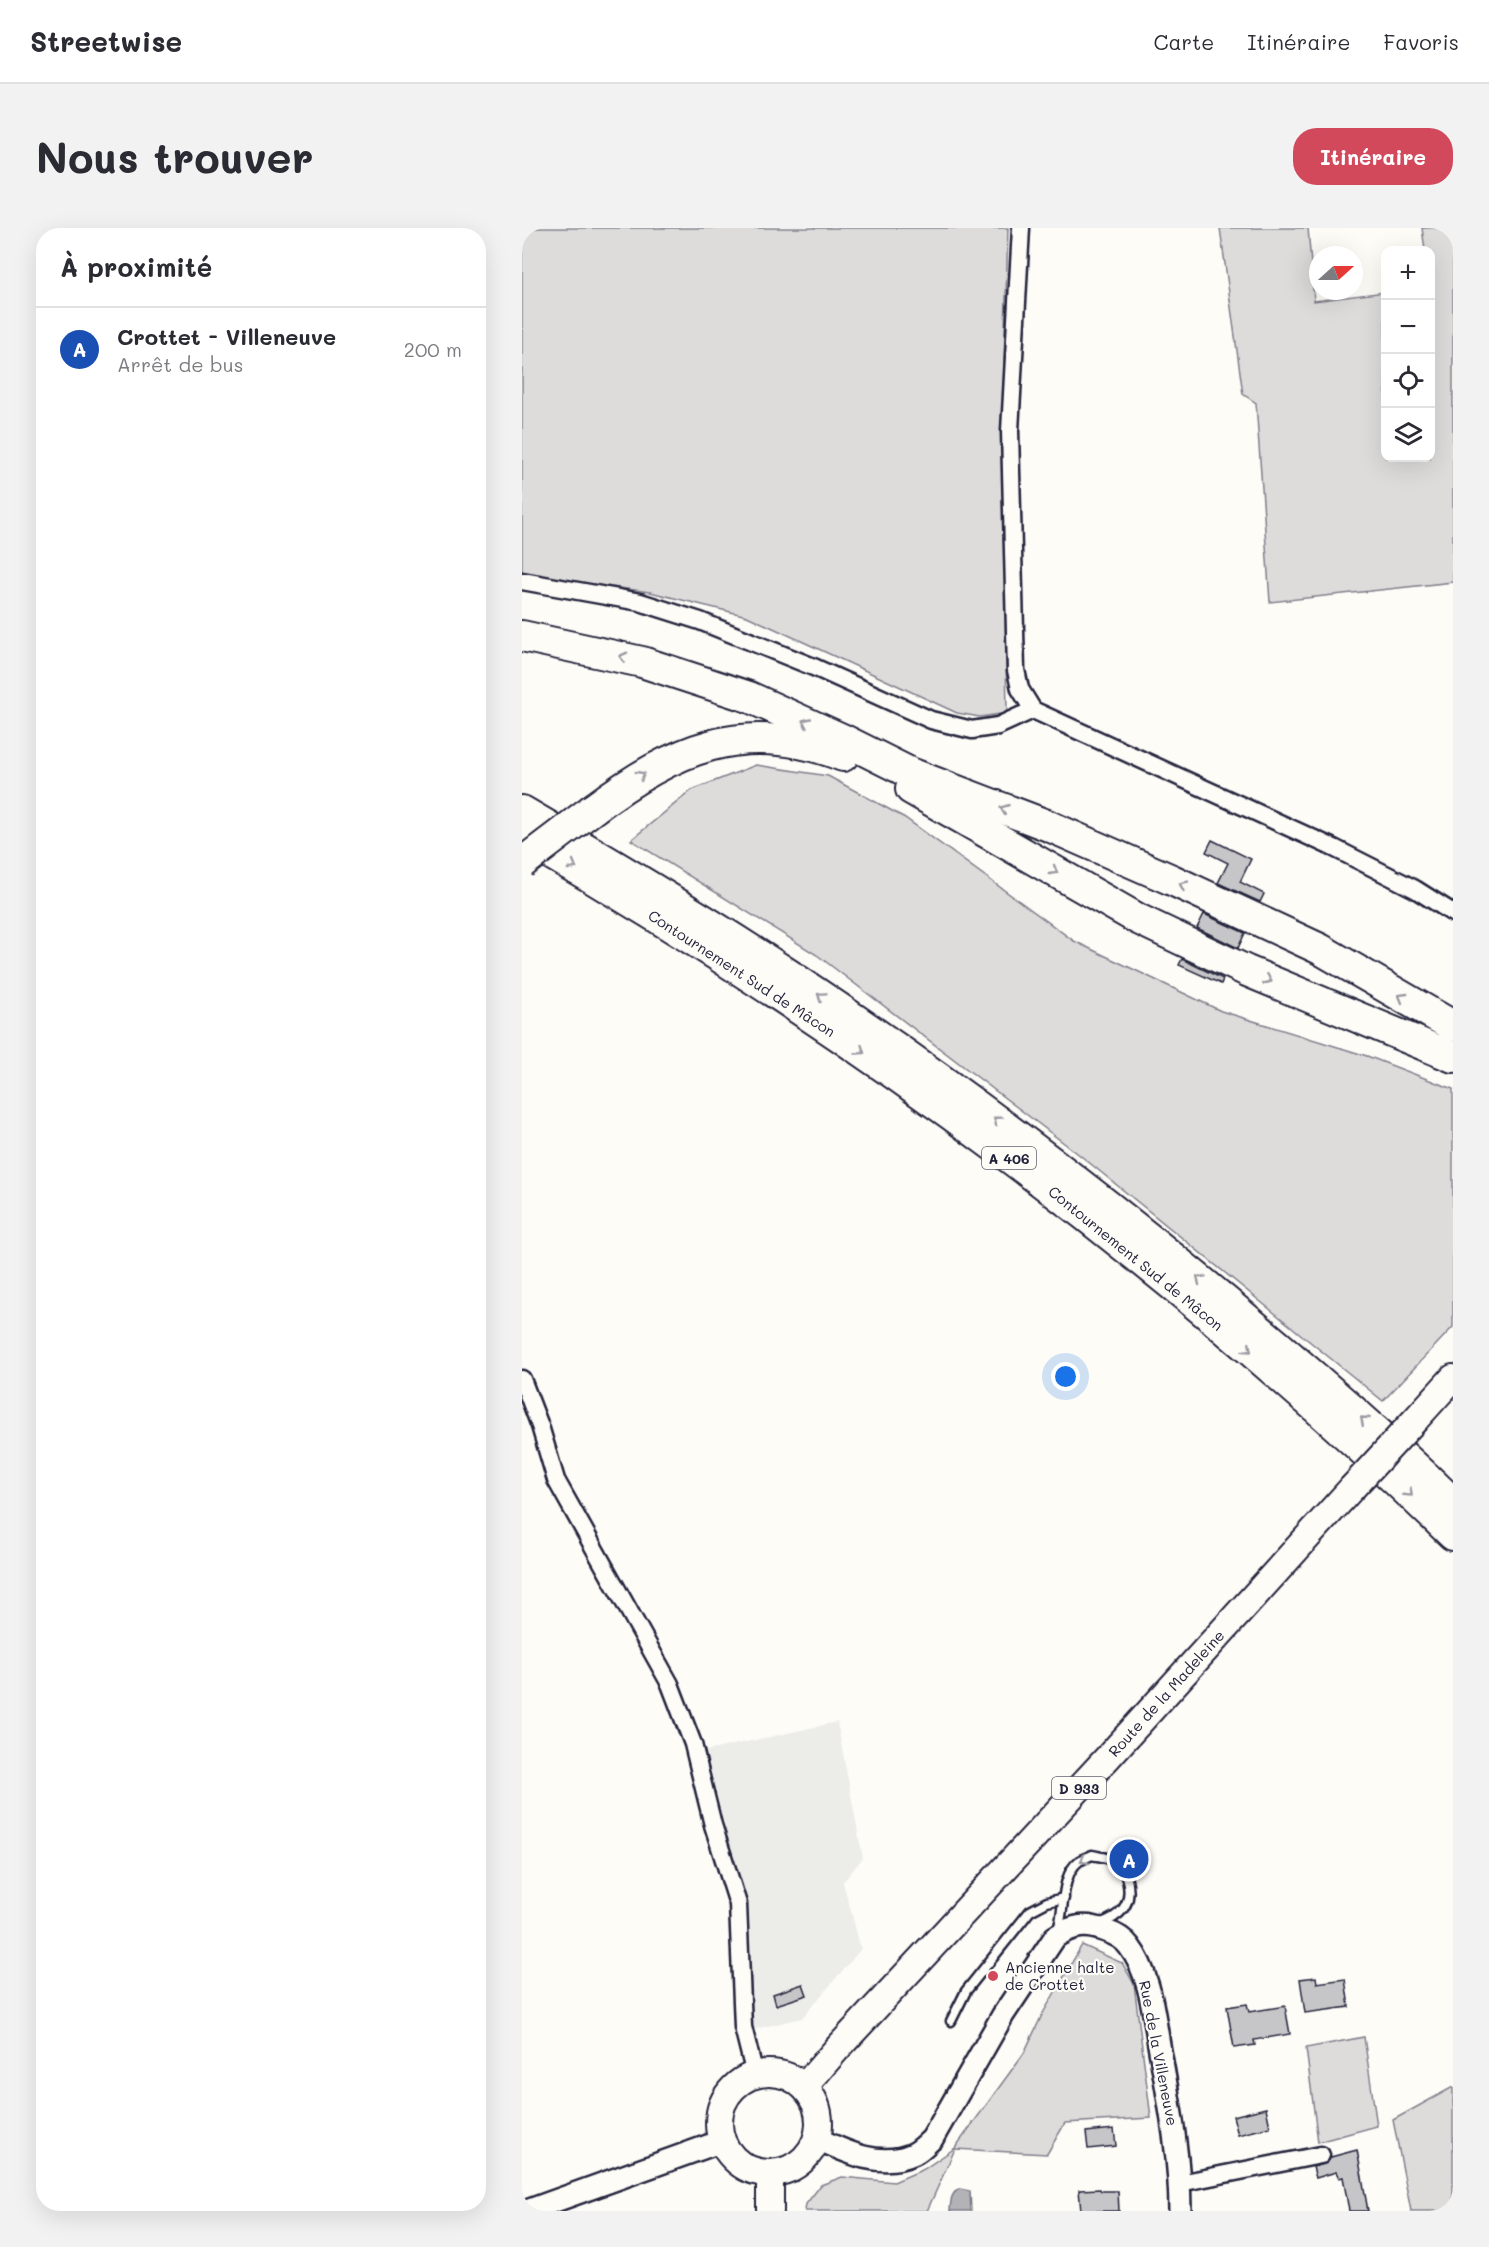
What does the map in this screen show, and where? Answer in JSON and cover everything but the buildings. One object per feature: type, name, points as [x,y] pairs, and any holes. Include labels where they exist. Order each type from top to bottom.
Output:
[{"type":"highway","points":[[522,636],[642,662],[749,698],[825,731],[910,773],[1050,826],[1172,880],[1320,949],[1453,1026]]},
{"type":"highway","points":[[522,863],[631,781],[678,756],[719,743],[756,739],[785,741],[825,750],[857,762],[894,780],[1147,924],[1247,971],[1453,1057]]},
{"type":"highway","name":"Contournement Sud de Mâcon","points":[[522,811],[701,918],[791,976],[1009,1129],[1118,1212],[1211,1288],[1396,1448],[1453,1503]]},
{"type":"highway","name":"Contournement Sud de Mâcon","points":[[522,837],[685,934],[786,1000],[914,1088],[1039,1180],[1208,1315],[1371,1457],[1453,1535]]},
{"type":"main road","name":"Route de la Madeleine","points":[[804,2087],[1453,1378]]},
{"type":"main road","points":[[755,2074],[781,2074],[804,2087],[818,2111],[819,2125],[810,2152],[799,2163],[785,2170],[770,2173],[754,2171],[729,2154],[722,2140],[719,2124],[721,2108],[728,2093],[740,2082],[755,2074]]},
{"type":"main road","points":[[770,2173],[770,2211]]},
{"type":"street","points":[[1021,228],[1010,431],[1016,670],[1020,689],[1034,710],[1334,848],[1415,889],[1453,913]]},
{"type":"street","points":[[522,581],[640,602],[700,621],[816,668],[931,720],[972,730],[998,726],[1034,710]]},
{"type":"street","points":[[522,1379],[540,1426],[556,1480],[670,1684],[693,1744],[713,1825],[738,1904],[743,2027],[755,2074]]},
{"type":"street","points":[[816,2138],[856,2156],[891,2161],[915,2154],[932,2139],[1003,2014],[1055,1937],[1066,1929],[1078,1925],[1093,1925]]},
{"type":"street","name":"Rue de la Villeneuve","points":[[1093,1925],[1117,1935],[1128,1944],[1145,1978],[1171,2115],[1180,2183],[1180,2211]]},
{"type":"street","points":[[527,2211],[722,2140]]},
{"type":"street","points":[[1180,2183],[1321,2155]]},
{"type":"lane","points":[[1055,1937],[1062,1919],[1067,1881],[1078,1862],[1092,1855],[1118,1863],[1125,1875],[1129,1891],[1124,1908],[1110,1921],[1093,1925]]},
{"type":"lane","points":[[951,2021],[966,1991],[1030,1911],[1047,1902],[1064,1898]]},
{"type":"shaded area","points":[[522,228],[1008,228],[1002,432],[1007,713],[980,717],[957,713],[747,616],[650,592],[522,575]]},
{"type":"shaded area","points":[[1220,228],[1308,228],[1309,300],[1363,300],[1363,295],[1381,293],[1381,462],[1435,462],[1435,246],[1424,246],[1422,228],[1453,228],[1453,582],[1270,602],[1256,403],[1243,394]]},
{"type":"shaded area","points":[[756,765],[828,776],[905,818],[1074,941],[1221,1011],[1367,1056],[1453,1089],[1453,1327],[1383,1401],[1081,1156],[817,955],[631,840],[692,790]]},
{"type":"shaded area","points":[[837,1722],[863,1858],[843,1882],[861,1949],[802,2018],[747,2031],[743,1898],[706,1751]]},
{"type":"shaded area","points":[[1082,1945],[1122,1963],[1134,1984],[1151,2118],[1065,2123],[1047,2154],[955,2149],[927,2211],[805,2211],[806,2204],[821,2185],[842,2177],[894,2182],[924,2169],[955,2148],[1024,2053],[1042,2015]]},
{"type":"shaded area","points":[[1364,2037],[1377,2126],[1318,2142],[1306,2048]]},
{"type":"shaded area","points":[[1453,2087],[1453,2211],[1411,2211],[1393,2120]]},
{"type":"shaded area","points":[[960,2189],[970,2191],[971,2211],[950,2211],[953,2195]]},
{"type":"place","name":"Crottet - Villeneuve","points":[[1129,1859]]},
{"type":"place","name":"Ancienne halte de Crottet","points":[[993,1976]]}]
